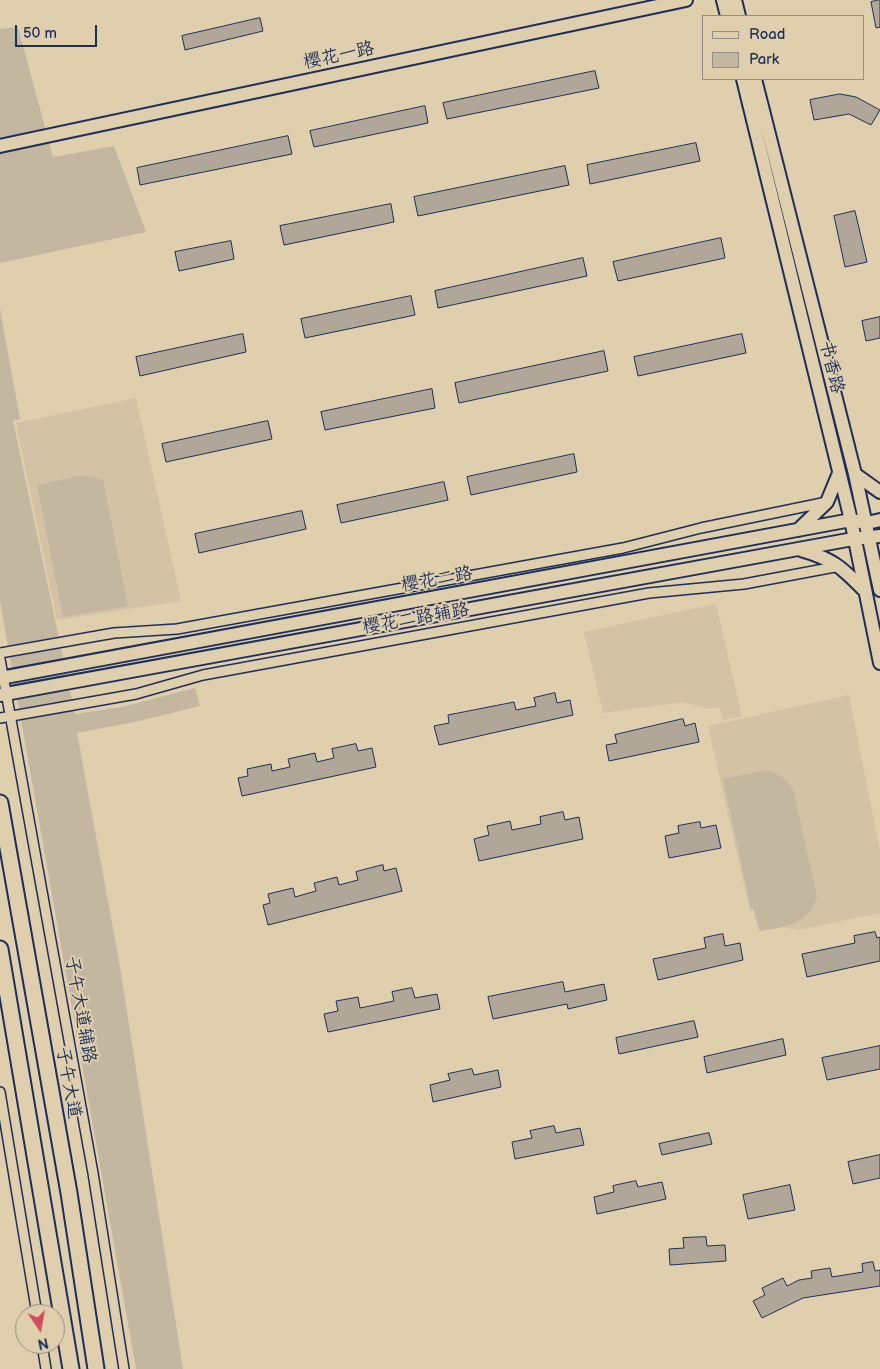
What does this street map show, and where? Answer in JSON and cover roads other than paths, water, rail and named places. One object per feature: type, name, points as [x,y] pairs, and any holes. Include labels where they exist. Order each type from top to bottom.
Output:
[{"type":"main road","name":"樱花一路","points":[[0,146],[686,0]]},
{"type":"main road","points":[[723,0],[727,15]]},
{"type":"main road","points":[[735,0],[739,15]]},
{"type":"main road","name":"书香路","points":[[743,80],[851,520],[880,663]]},
{"type":"main road","name":"书香路","points":[[755,80],[867,522],[874,537],[880,585]]},
{"type":"main road","points":[[798,530],[827,502],[839,473]]},
{"type":"main road","points":[[855,474],[880,491]]},
{"type":"main road","name":"樱花二路","points":[[2,678],[851,520],[867,522],[880,520]]},
{"type":"main road","name":"樱花二路","points":[[3,694],[854,538],[874,537]]},
{"type":"main road","points":[[796,549],[826,557],[840,566],[865,592]]},
{"type":"main road","name":"子午大道","points":[[0,803],[69,1192],[96,1369]]},
{"type":"main road","points":[[0,949],[71,1369]]},
{"type":"street","name":"樱花二路辅路","points":[[0,653],[114,633],[177,629],[613,550],[700,528],[827,502]]},
{"type":"street","name":"樱花二路辅路","points":[[0,718],[136,694],[203,675],[629,596],[744,584],[840,566]]},
{"type":"street","name":"子午大道辅路","points":[[0,658],[3,694],[10,716],[94,1174],[124,1369]]},
{"type":"street","points":[[0,1092],[35,1304]]},
{"type":"street","points":[[44,1354],[46,1369]]}]
